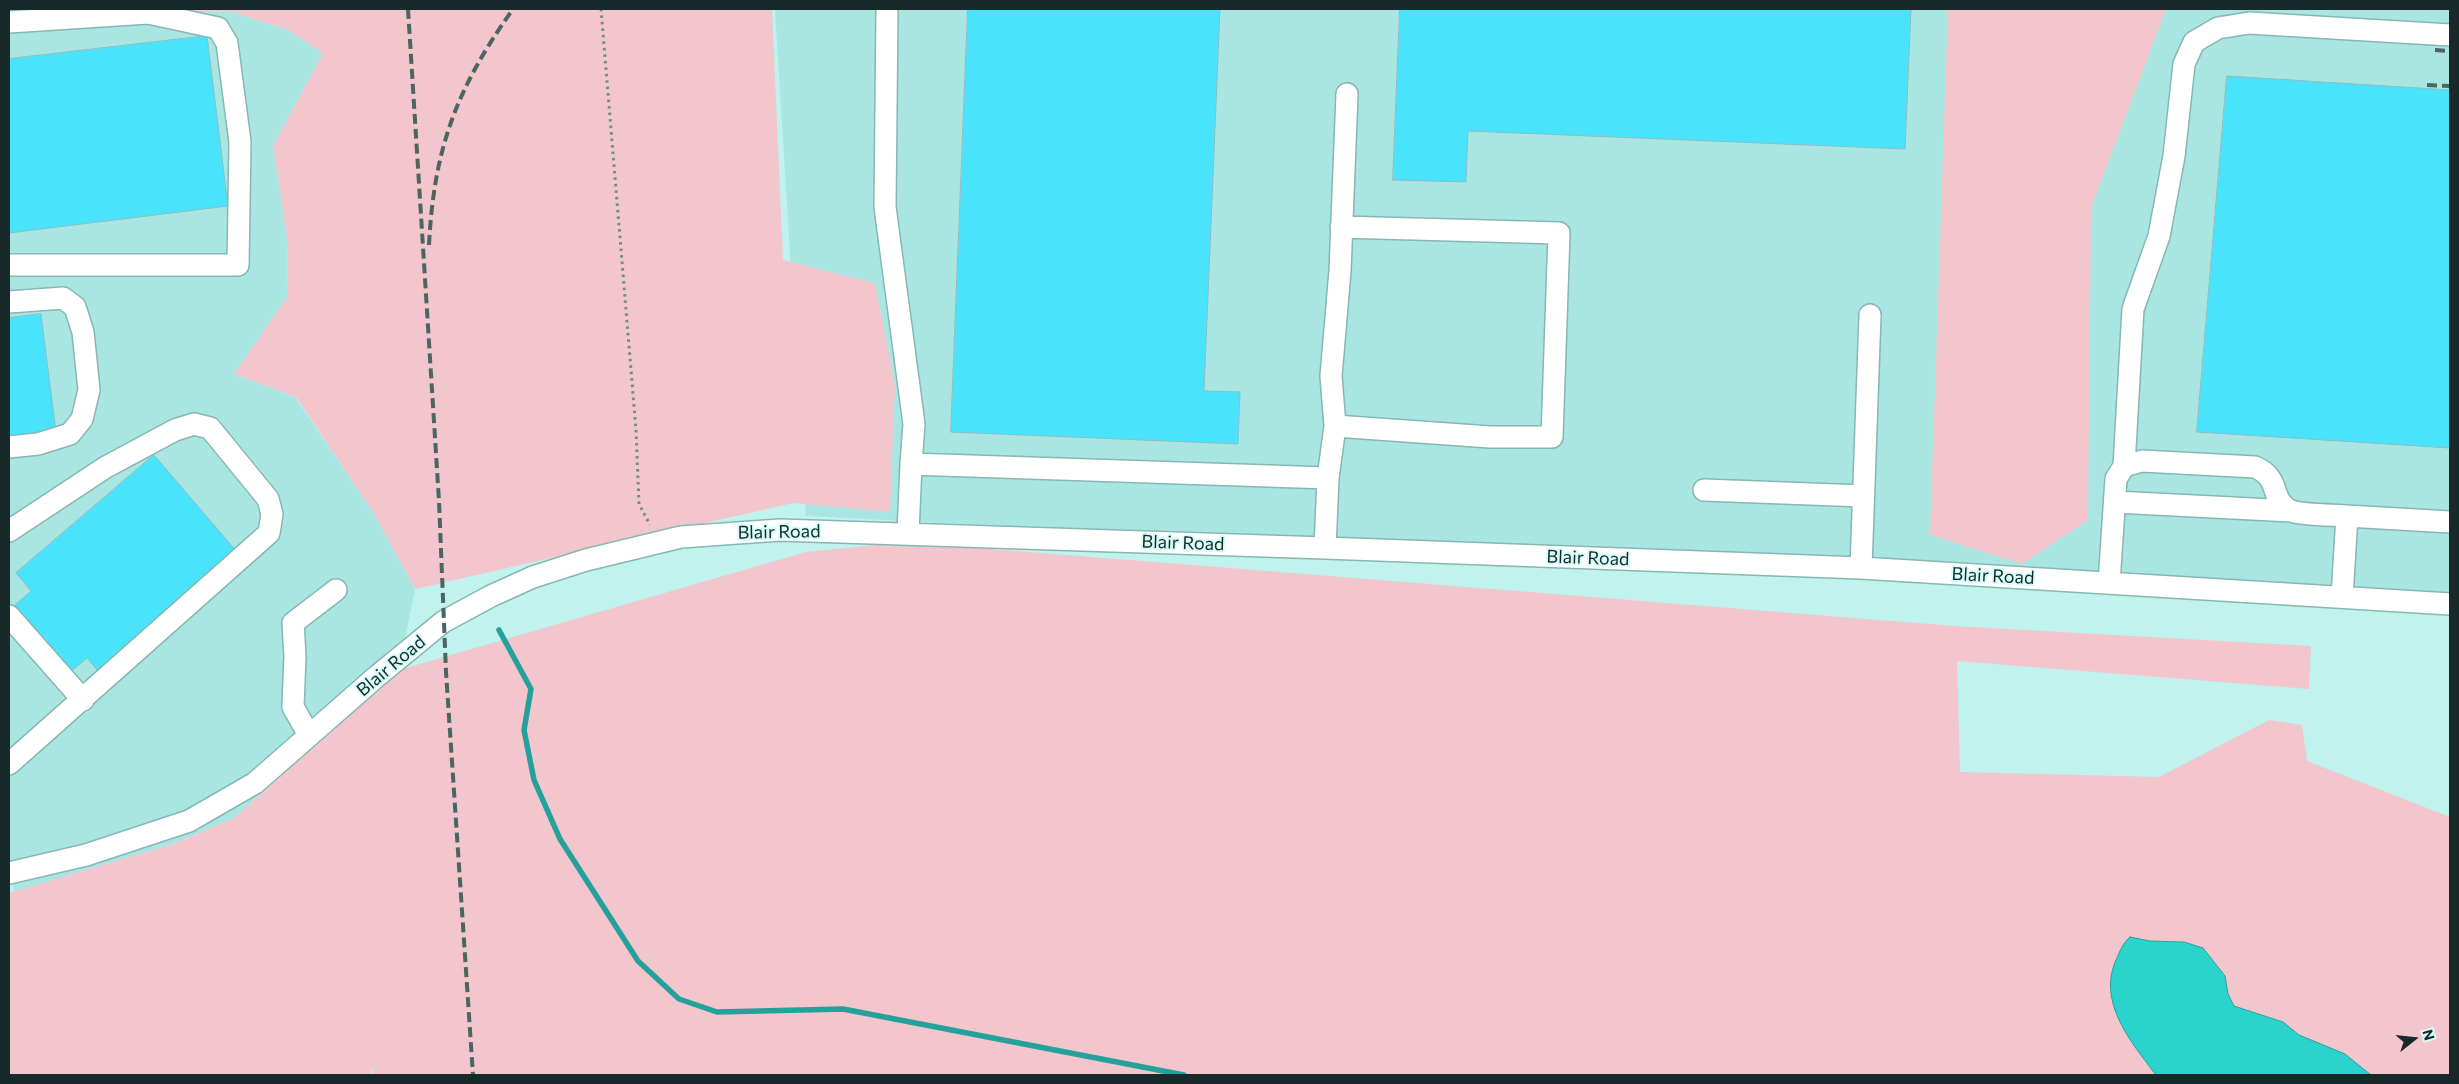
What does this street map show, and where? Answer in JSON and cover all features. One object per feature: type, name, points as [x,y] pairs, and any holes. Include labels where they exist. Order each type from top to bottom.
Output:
[{"type":"street","points":[[887,9],[885,207],[914,424],[908,533]]},
{"type":"street","points":[[9,22],[148,11],[218,28],[227,43],[240,142],[238,265],[9,266]]},
{"type":"street","points":[[2109,583],[2116,479],[2124,466],[2132,309],[2159,236],[2174,156],[2184,64],[2194,42],[2218,28],[2249,22],[2450,35]]},
{"type":"street","points":[[1325,548],[1328,478],[1335,426],[1331,376],[1341,227],[1347,94]]},
{"type":"street","points":[[1335,426],[1490,436],[1552,437],[1559,233],[1341,227]]},
{"type":"street","points":[[9,302],[63,298],[75,307],[82,332],[89,390],[82,419],[70,434],[38,444],[9,447]]},
{"type":"street","points":[[1861,568],[1870,315]]},
{"type":"street","points":[[9,531],[106,467],[175,430],[194,424],[210,428],[268,498],[272,514],[268,533],[9,764]]},
{"type":"street","points":[[2124,466],[2142,461],[2255,467],[2266,472],[2281,503],[2292,511]]},
{"type":"street","points":[[911,464],[1328,478]]},
{"type":"street","points":[[1704,490],[1863,496]]},
{"type":"street","points":[[2115,502],[2292,511],[2450,522]]},
{"type":"street","points":[[2342,597],[2347,516]]},
{"type":"street","name":"Blair Road","points":[[9,873],[86,855],[189,821],[255,783],[376,677],[444,622],[491,596],[533,577],[586,560],[681,537],[780,530],[908,533],[1861,568],[2450,604]]},
{"type":"street","points":[[310,735],[293,707],[295,656],[293,623],[336,590]]},
{"type":"street","points":[[9,616],[83,700]]},
{"type":"path","points":[[601,9],[636,430],[639,504],[647,522],[663,541]]},
{"type":"shaded area","points":[[9,9],[188,9],[188,13],[230,11],[288,30],[323,53],[273,146],[287,237],[288,296],[234,374],[295,397],[375,515],[415,589],[399,670],[234,818],[173,844],[14,892],[9,858]]},
{"type":"shaded area","points":[[188,9],[772,9],[783,260],[875,283],[895,385],[890,512],[793,503],[415,589],[375,515],[296,397],[234,374],[288,296],[287,237],[273,146],[323,53],[288,30],[230,11],[187,13]]},
{"type":"shaded area","points":[[775,9],[2450,9],[2450,611],[1801,567],[806,516]]},
{"type":"shaded area","points":[[1948,9],[2166,9],[2091,208],[2088,520],[2022,564],[1930,535]]},
{"type":"shaded area","points":[[905,542],[1954,626],[2311,646],[2309,689],[1957,661],[1960,772],[2159,777],[2269,720],[2302,725],[2307,761],[2450,817],[2450,1075],[2371,1075],[2345,1054],[2299,1035],[2283,1022],[2234,1006],[2228,994],[2225,976],[2203,948],[2184,942],[2150,941],[2131,937],[2113,967],[2112,1000],[2130,1040],[2156,1075],[374,1075],[372,1066],[372,1075],[9,1075],[9,893],[173,844],[234,818],[399,670],[806,552]]},
{"type":"water","points":[[2130,937],[2150,941],[2184,942],[2203,948],[2225,976],[2228,994],[2234,1006],[2283,1022],[2299,1035],[2345,1054],[2371,1075],[2156,1075],[2137,1050],[2120,1022],[2111,992],[2111,976],[2116,960]]},
{"type":"building","points":[[968,9],[1220,9],[1204,391],[1240,392],[1238,444],[951,432]]},
{"type":"building","points":[[1400,9],[1911,9],[1905,149],[1468,131],[1466,182],[1393,180]]},
{"type":"building","points":[[207,36],[228,206],[9,233],[9,59]]},
{"type":"building","points":[[2227,76],[2450,90],[2450,448],[2197,432]]},
{"type":"building","points":[[41,314],[56,432],[9,438],[9,318]]},
{"type":"building","points":[[154,455],[237,552],[98,671],[87,658],[70,672],[14,606],[31,591],[16,573]]},
{"type":"waterway","points":[[499,630],[531,689],[524,730],[534,780],[560,839],[638,961],[679,999],[717,1012],[843,1009],[1184,1075]]},
{"type":"railway","points":[[408,9],[439,501],[446,672],[473,1075]]},
{"type":"railway","points":[[429,245],[436,178],[452,120],[477,65],[513,9]]},
{"type":"railway","points":[[2435,50],[2450,51]]},
{"type":"railway","points":[[2427,85],[2450,86]]}]
